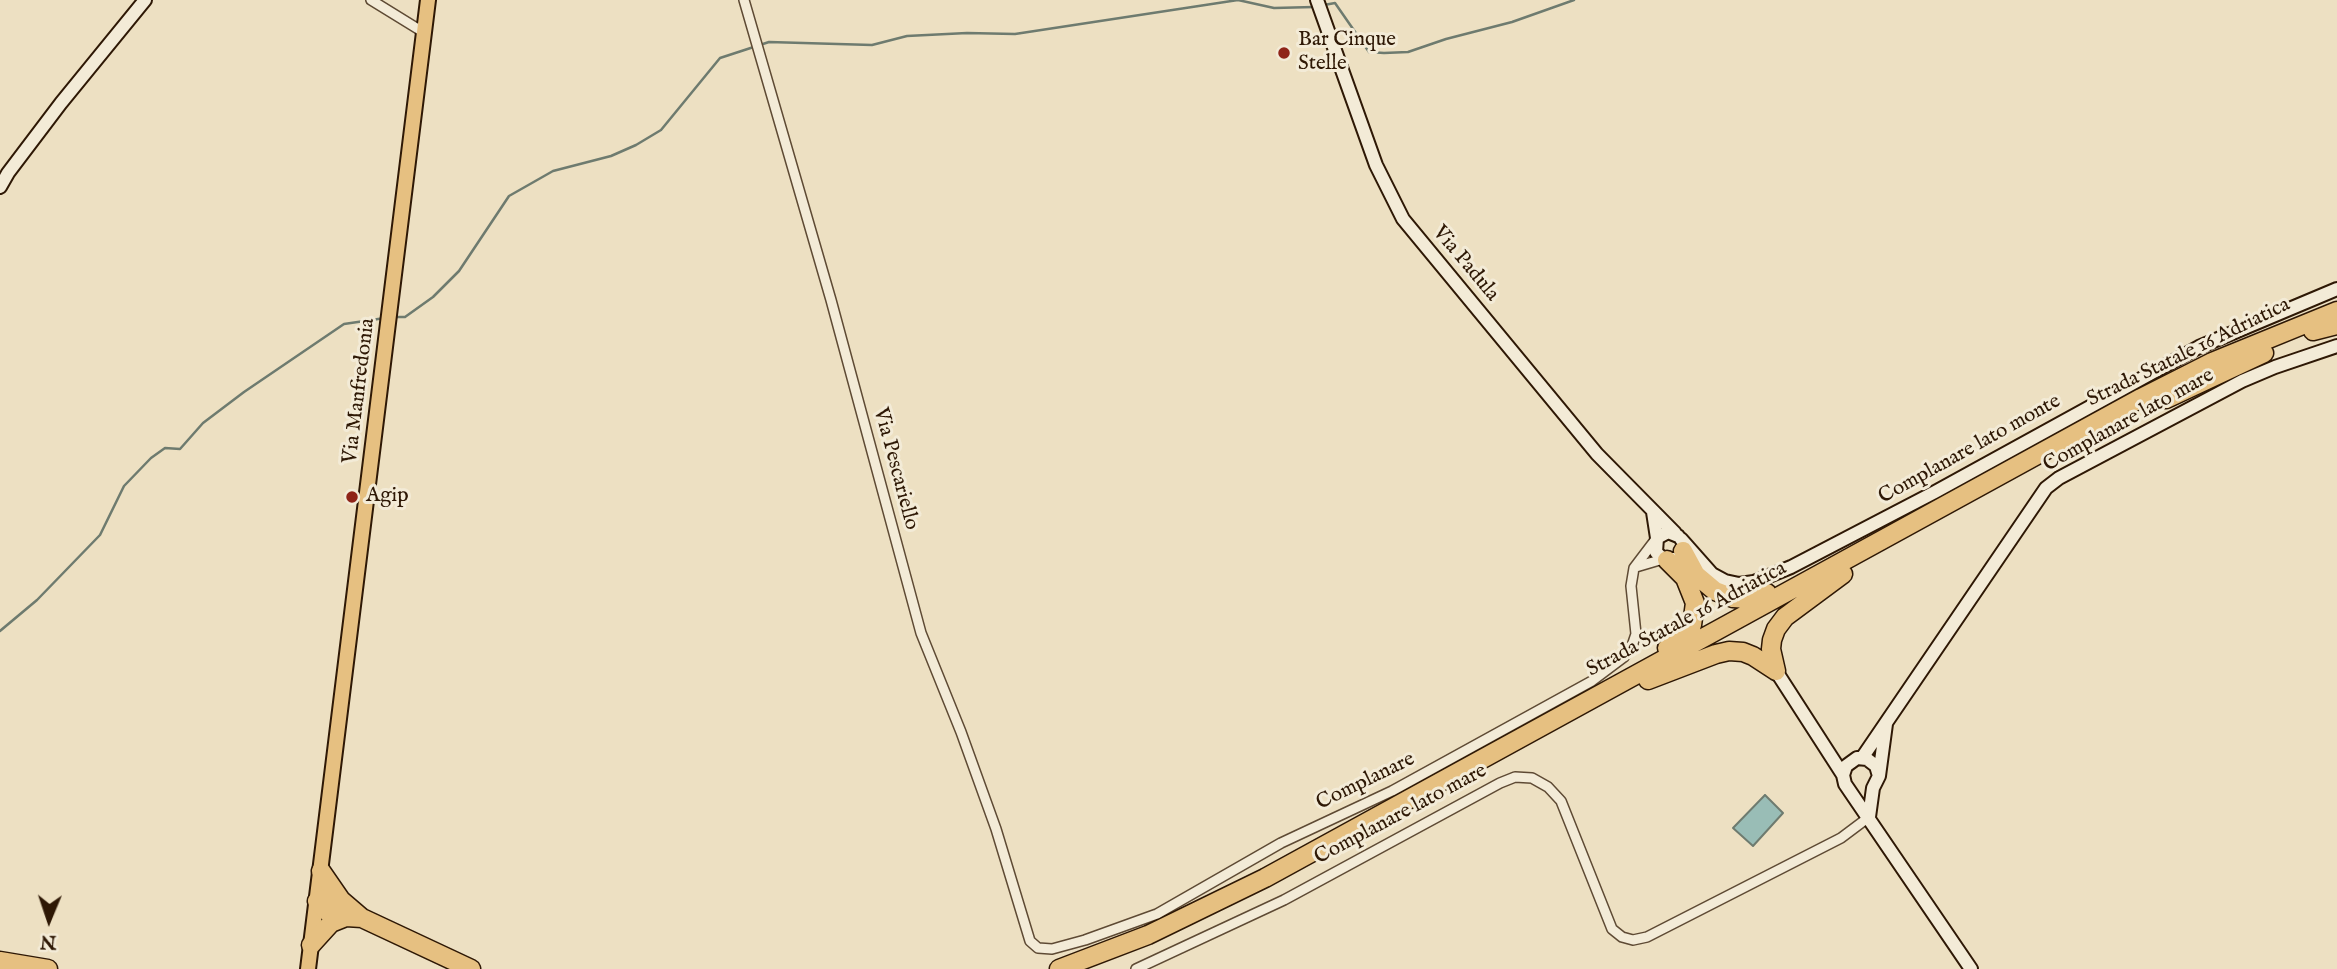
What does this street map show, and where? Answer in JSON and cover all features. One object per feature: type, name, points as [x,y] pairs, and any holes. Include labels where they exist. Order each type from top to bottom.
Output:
[{"type":"highway","name":"Strada Statale 16 Adriatica","points":[[1841,569],[2141,398],[2212,362],[2337,311]]},
{"type":"highway","name":"Strada Statale 16 Adriatica","points":[[1059,969],[1148,935],[1265,878],[1841,569],[2148,408],[2313,331],[2337,323]]},
{"type":"highway","points":[[1678,550],[1696,575],[1715,591],[1733,598],[1749,599],[1764,595],[1799,576],[1841,569]]},
{"type":"highway","points":[[1645,675],[1692,625],[1695,603],[1678,550]]},
{"type":"highway","points":[[1776,671],[1771,649],[1776,629],[1841,569]]},
{"type":"highway","points":[[1645,675],[1729,651],[1753,656],[1776,671]]},
{"type":"highway","name":"Strada Statale 16 Adriatica","points":[[1090,969],[1153,945],[1269,888],[1645,675]]},
{"type":"highway","points":[[321,871],[350,912]]},
{"type":"highway","points":[[317,901],[330,898],[350,912],[471,969]]},
{"type":"highway","points":[[311,944],[331,923],[350,912]]},
{"type":"highway","points":[[0,961],[48,969]]},
{"type":"main road","name":"Via Manfredonia","points":[[308,969],[428,0]]},
{"type":"street","points":[[0,187],[38,133],[145,0]]},
{"type":"street","points":[[371,0],[424,32]]},
{"type":"street","name":"Via Pescariello","points":[[744,0],[831,300],[921,633],[996,829],[1030,941]]},
{"type":"street","name":"Via Padula","points":[[1317,0],[1376,165],[1403,219],[1597,454],[1653,512],[1678,550]]},
{"type":"street","name":"Complanare lato monte","points":[[1678,550],[1725,581],[1739,584],[1754,582],[1791,567],[1935,492],[2199,347],[2337,289]]},
{"type":"street","name":"Complanare lato mare","points":[[1851,765],[1887,721],[2046,488],[2059,478],[2242,381],[2337,346]]},
{"type":"street","points":[[1653,512],[1656,552],[1678,550]]},
{"type":"street","points":[[1634,568],[1657,538],[1668,532],[1678,550]]},
{"type":"street","points":[[1634,568],[1678,550]]},
{"type":"street","name":"Complanare","points":[[1030,941],[1038,948],[1052,948],[1085,940],[1157,914],[1281,843],[1392,791],[1591,681],[1625,657],[1632,646],[1636,634],[1631,594],[1634,568]]},
{"type":"street","points":[[1776,671],[1830,755],[1851,765],[1872,762],[1876,782],[1869,792],[1858,793],[1848,788]]},
{"type":"street","name":"Complanare lato mare","points":[[1136,969],[1284,900],[1515,777],[1532,778],[1548,787],[1561,801],[1612,929],[1622,937],[1633,940],[1647,937],[1841,838],[1869,817],[1887,721]]},
{"type":"street","points":[[1851,765],[1848,788],[1971,969]]},
{"type":"water","points":[[1765,795],[1783,813],[1753,846],[1733,828]]},
{"type":"waterway","points":[[395,317],[405,317],[433,297],[459,271],[509,196],[553,171],[611,156],[661,130],[720,58],[769,42],[872,45],[907,36],[1015,34],[1238,0],[1274,8],[1314,7]]},
{"type":"waterway","points":[[1324,5],[1335,3],[1369,52],[1384,53],[1408,52],[1512,22],[1574,0]]},
{"type":"waterway","points":[[0,631],[37,600],[100,535],[124,486],[151,458],[165,448],[180,449],[203,423],[344,324],[385,318]]},
{"type":"place","name":"Bar Cinque Stelle","points":[[1284,53]]},
{"type":"place","name":"Agip","points":[[352,497]]}]
